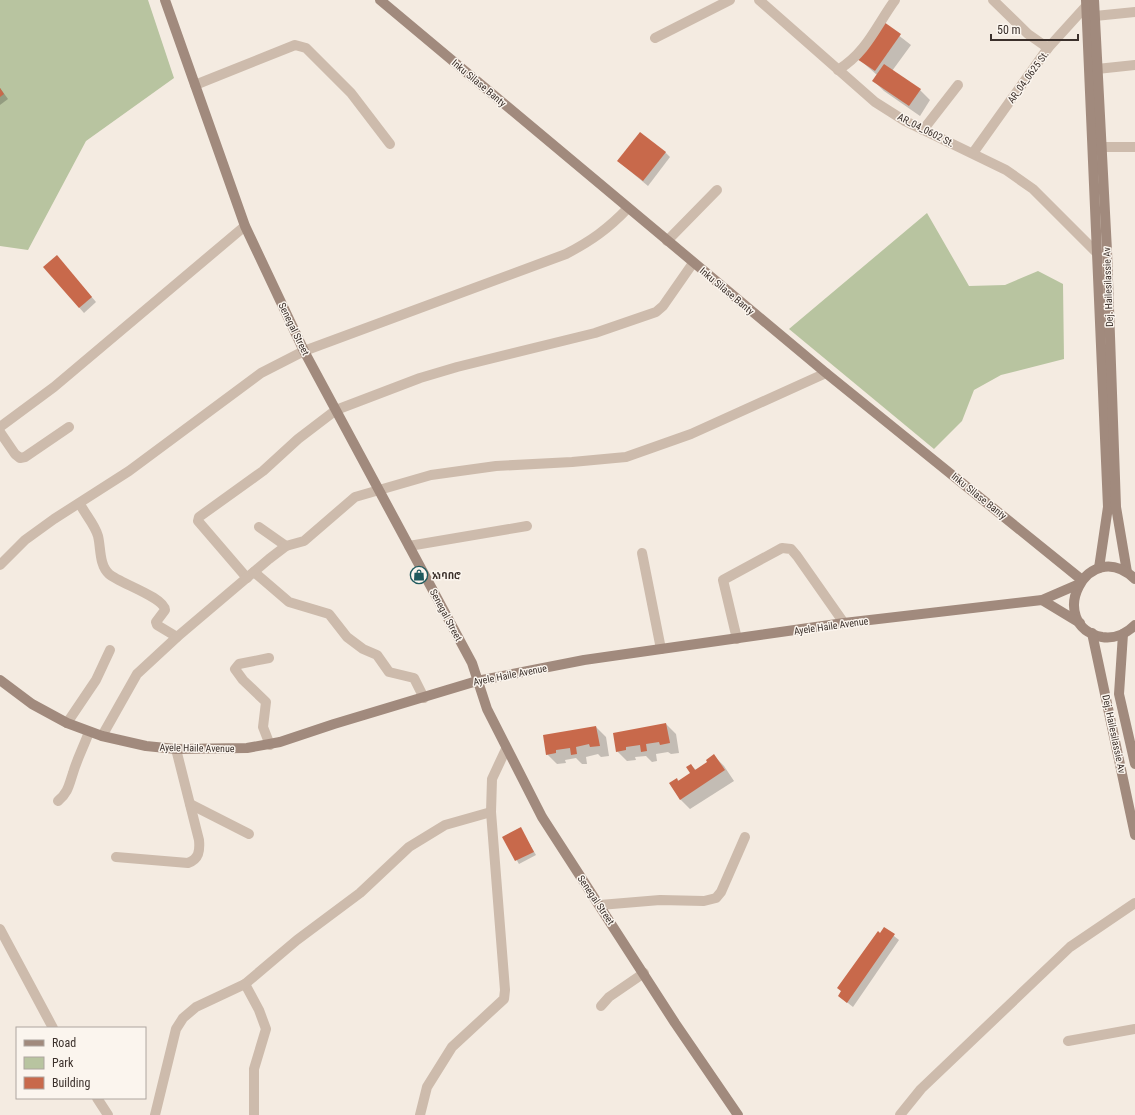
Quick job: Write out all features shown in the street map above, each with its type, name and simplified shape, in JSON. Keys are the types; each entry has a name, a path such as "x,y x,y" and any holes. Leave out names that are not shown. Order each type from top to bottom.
{"main road":[{"name":"Senegal Street","path":"165,0 245,226 304,351 472,663 487,709 506,749 542,817 738,1115"},
{"name":"Inku Silase Banty","path":"380,0 693,263 1080,580"},
{"name":"Dej. Hailesilassie Av","path":"1089,2 1095,16 1116,507 1131,576"},
{"name":"Dej. Hailesilassie Av","path":"1089,2 1097,253 1108,507 1099,568 1113,567 1131,576"},
{"path":"1080,624 1073,604 1075,593 1080,580 1099,568"},
{"name":"Ayele Haile Avenue","path":"0,680 32,704 67,723 102,736 146,746 176,749 248,748 270,745 477,681 584,660 844,623 1042,600 1080,580"},
{"path":"1042,600 1092,633 1109,638 1123,634 1135,625"},
{"name":"Dej. Hailesilassie Av","path":"1092,633 1135,835"},
{"name":"Dej. Hailesilassie Av","path":"1123,634 1119,694 1135,764"}],"street":[{"path":"655,38 730,0"},
{"name":"AR_04_0602 St.","path":"759,0 875,102 923,130 973,152 1006,170 1042,196 1097,253"},
{"path":"838,70 852,61 862,50 895,0"},
{"path":"993,0 1028,34 1048,48"},
{"name":"AR_04_0625 St.","path":"973,152 1048,48 1089,2"},
{"path":"1095,16 1135,12"},
{"path":"195,85 295,45 306,48 351,92 390,144"},
{"path":"1097,69 1135,65"},
{"path":"923,130 958,85"},
{"path":"1101,147 1135,147"},
{"path":"667,241 717,190"},
{"path":"0,565 25,540 54,519 80,504 129,471 261,373 304,351 566,254 593,240 628,208"},
{"path":"0,427 54,387 245,226"},
{"path":"424,698 414,678 387,670 376,655 363,649 347,637 329,614 289,602 251,575 216,543 198,521 199,517 263,471 298,439 336,410 420,378 457,367 595,333 656,312 663,306 693,263"},
{"path":"102,736 134,678 177,637 286,546 304,541 355,496 431,475 489,467 626,457 691,434 826,373"},
{"path":"0,432 15,454 20,458 25,457 69,427"},
{"path":"80,504 98,535 104,569 113,578 148,594 163,605 165,610 156,622 157,625 177,637"},
{"path":"409,546 527,526"},
{"path":"259,527 286,546"},
{"path":"737,639 723,580 782,548 791,549 797,556 844,623"},
{"path":"642,553 661,649"},
{"path":"67,723 96,680 110,650"},
{"path":"269,658 239,664 235,669 243,680 266,702 263,727 270,745"},
{"path":"58,801 64,797 69,788 72,774 89,732"},
{"path":"116,857 188,863 193,861 198,856 200,848 176,749"},
{"path":"420,1115 427,1088 452,1047 504,998 506,990 491,812 492,779 506,749"},
{"path":"190,804 249,834"},
{"path":"155,1115 176,1029 183,1018 196,1007 245,984 297,940 360,892 409,846 445,825 491,812"},
{"path":"600,905 660,900 704,901 716,898 721,892 745,837"},
{"path":"900,1115 926,1084 1070,947 1135,903"},
{"path":"0,929 52,1027"},
{"path":"601,1006 608,998 644,973"},
{"path":"245,984 259,1010 266,1029 254,1068 254,1115"},
{"path":"1068,1041 1135,1029"},
{"path":"98,1099 108,1115"}],"green space":[{"path":"0,0 148,0 174,78 86,141 28,250 0,246"},
{"path":"927,213 969,286 1005,285 1038,271 1063,284 1064,359 1001,375 974,390 962,421 934,449 789,329"}],"building":[{"path":"884,22 901,34 875,71 857,59"},
{"path":"884,64 921,89 909,106 872,81"},
{"path":"0,88 4,94 0,97"},
{"path":"640,132 666,152 643,181 617,161"},
{"path":"57,255 92,297 79,308 43,267"},
{"path":"666,723 670,743 660,745 659,742 646,744 647,751 641,752 640,745 626,747 626,750 616,752 613,733"},
{"path":"596,726 600,746 590,747 589,744 576,747 577,754 571,755 570,748 556,750 556,753 546,755 543,735"},
{"path":"714,754 725,770 680,800 669,783 677,778 678,781 690,773 686,767 691,764 695,770 707,762 706,760"},
{"path":"521,827 534,852 515,861 502,837"},
{"path":"884,927 895,934 847,1003 838,996 841,991 837,988 878,931 880,933"}],"place":[{"name":"አነባበሮ","path":"419,575"}]}
